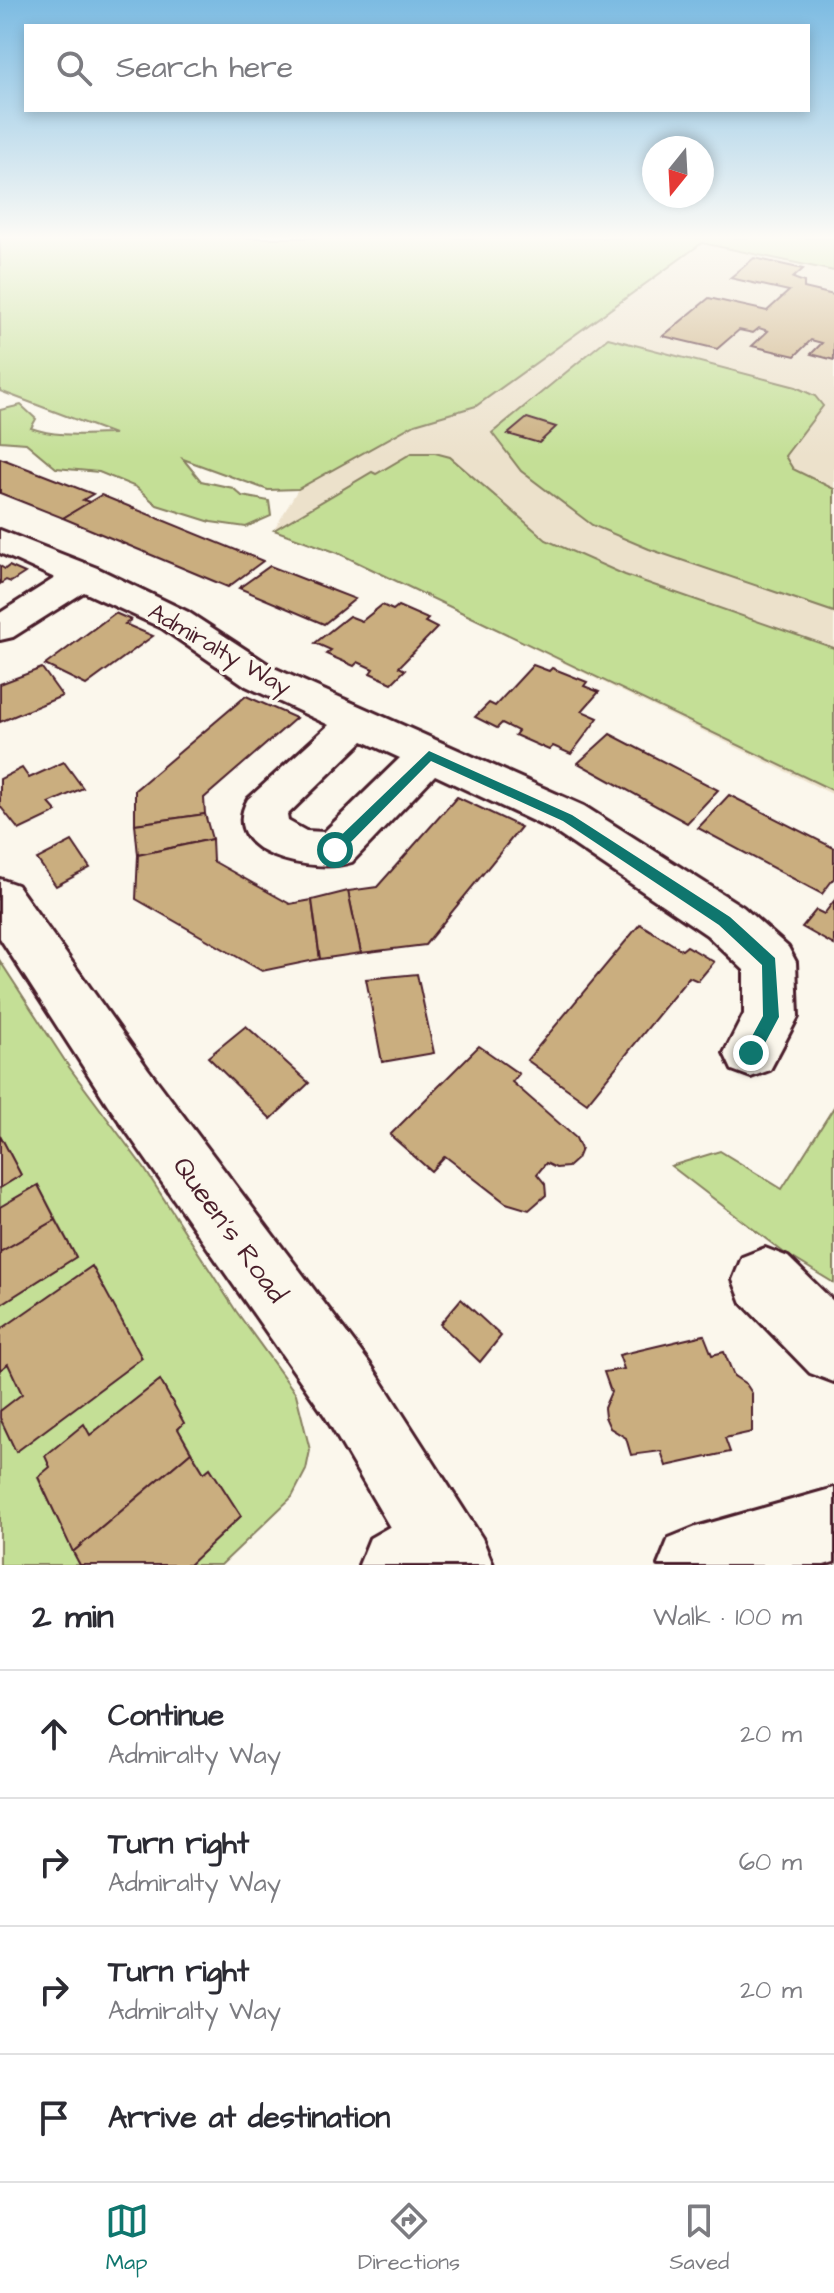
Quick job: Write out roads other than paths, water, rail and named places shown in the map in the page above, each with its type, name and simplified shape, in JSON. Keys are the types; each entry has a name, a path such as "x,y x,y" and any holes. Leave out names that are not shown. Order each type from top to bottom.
{"street":[{"name":"Admiralty Way","path":"0,540 175,620 260,677 568,818 725,921 770,962 771,1017 751,1053"},
{"path":"0,629 84,576"},
{"path":"357,722 264,811 267,830 298,848 335,850 429,755"},
{"name":"Queen's Road","path":"0,898 128,1087 349,1392 430,1557"},
{"path":"765,1280 834,1349"},
{"path":"696,1565 834,1525"}]}
